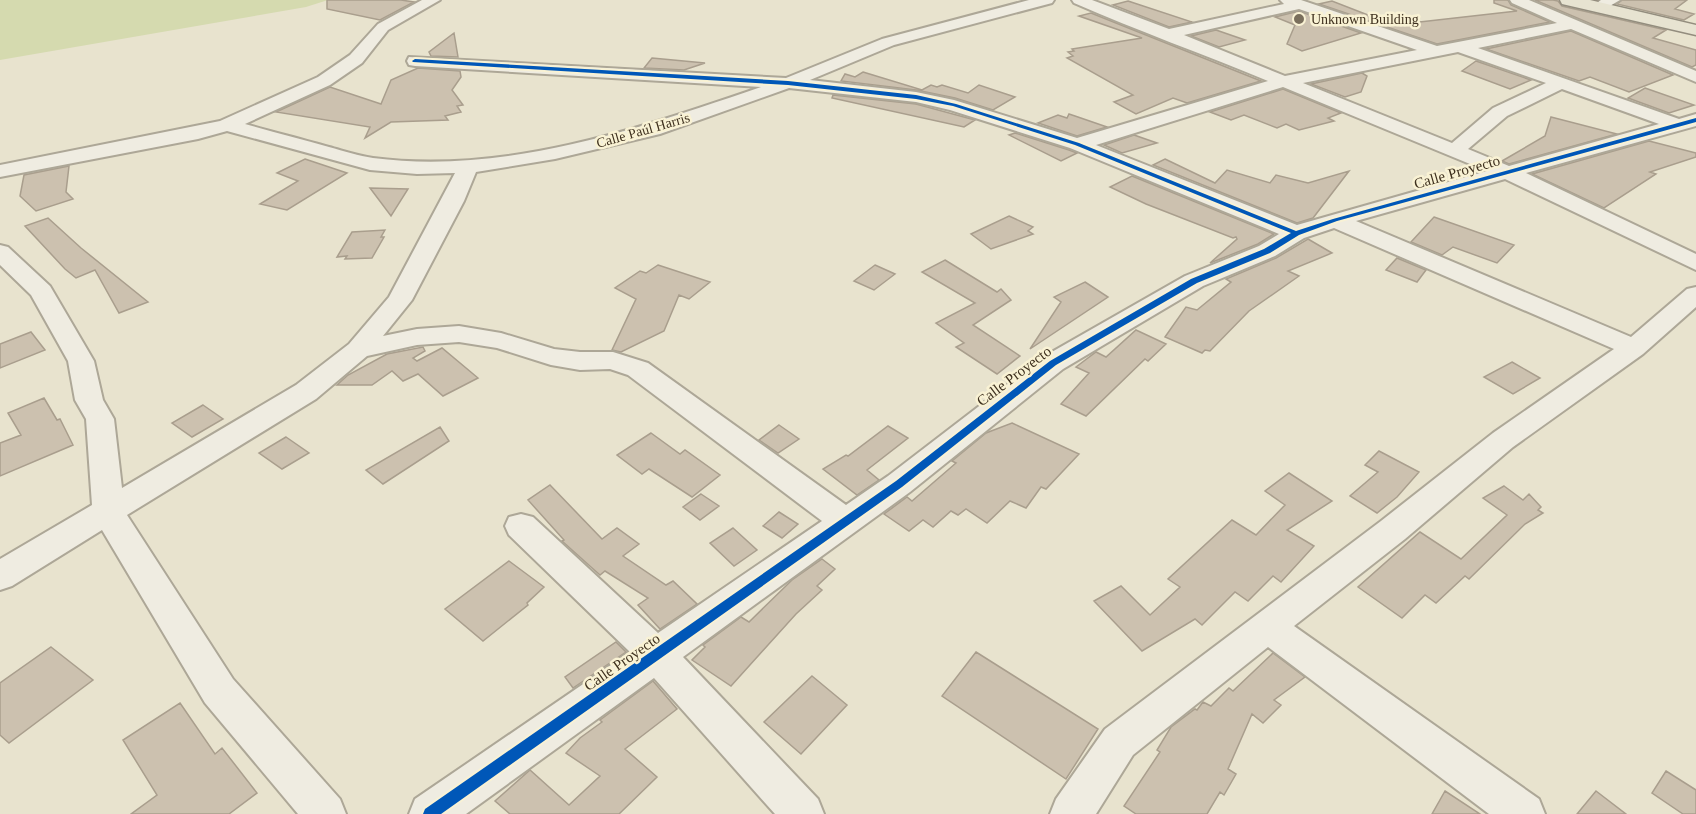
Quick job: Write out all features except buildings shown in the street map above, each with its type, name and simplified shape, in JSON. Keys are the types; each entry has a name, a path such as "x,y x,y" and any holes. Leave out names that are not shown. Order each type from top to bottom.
{"main road":[{"path":"1568,0 1606,4 1696,30"}],"street":[{"path":"0,171 198,133 227,125 324,81 356,58 383,27 433,0"},
{"name":"Calle Paúl Harris","path":"227,125 370,164 417,168 468,167 555,153 653,130 788,83 888,42 1047,0"},
{"path":"1079,0 1454,150 1696,263"},
{"path":"1517,0 1696,78"},
{"path":"1168,34 1292,2 1436,51"},
{"path":"1077,144 1285,81 1573,24"},
{"path":"1460,46 1561,83 1688,122"},
{"path":"415,61 837,86 925,99 972,110 1077,144 1296,233"},
{"path":"1454,150 1500,112 1561,83"},
{"name":"Calle Proyecto","path":"430,814 658,656 899,484 1053,363 1194,281 1267,251 1296,233 1335,220 1509,174 1688,122"},
{"path":"0,576 306,392 358,350 400,300 453,201 468,167"},
{"path":"1335,220 1634,348"},
{"path":"0,252 41,291 81,361 89,400 100,419 108,512 219,691 325,814"},
{"path":"1071,814 1119,742 1393,530 1503,440 1634,348 1696,294"},
{"path":"358,350 417,337 459,334 501,341 551,357 613,360 638,369 846,522"},
{"path":"521,526 658,656 803,814"},
{"path":"1267,626 1524,814"}],"green space":[{"path":"0,0 328,0 306,7 0,60"}],"cycle path":[{"path":"415,61 788,83 916,97 954,105 1077,144 1296,233"},
{"path":"430,814 899,484 1053,363 1194,281 1267,251 1296,233 1335,220 1696,120"}],"place":[{"name":"Unknown Building","path":"1299,19"}]}
